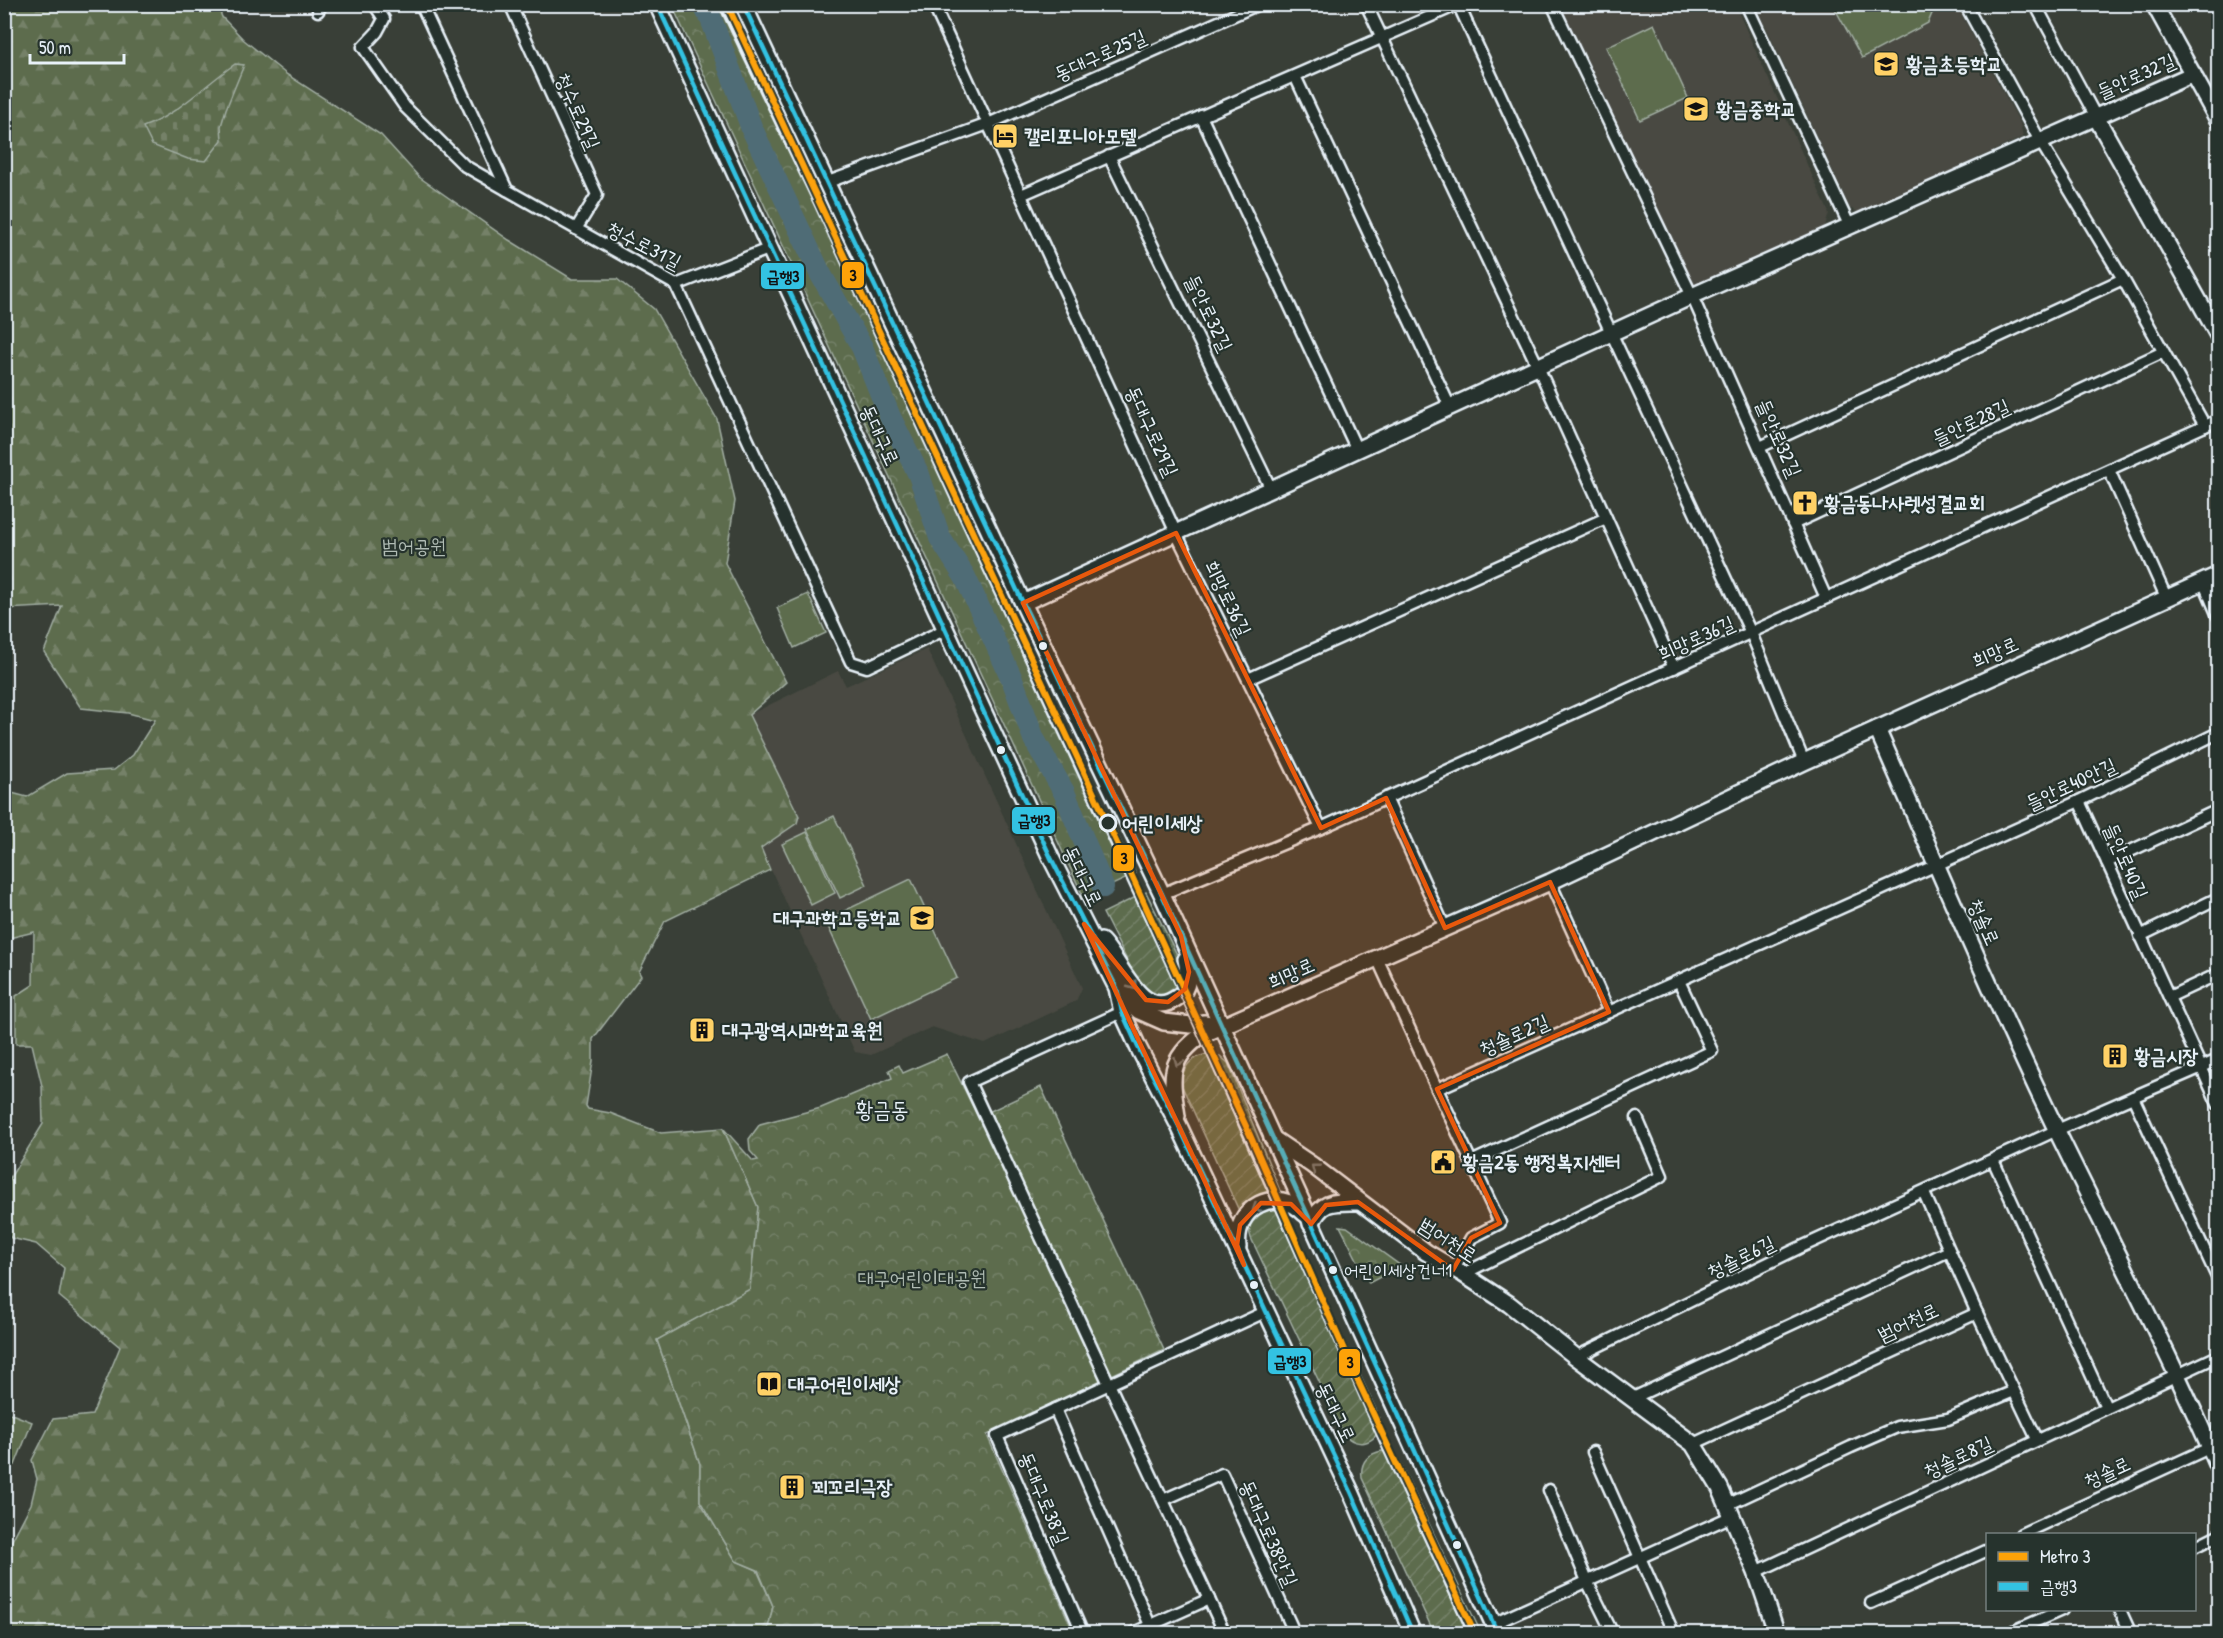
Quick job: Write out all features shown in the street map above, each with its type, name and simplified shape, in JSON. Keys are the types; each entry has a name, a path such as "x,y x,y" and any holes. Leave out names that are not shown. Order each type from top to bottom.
{"main road":[{"name":"동대구로","path":"657,4 1046,848 1117,989 1122,1012 1179,1126 1352,1494 1413,1634"},
{"path":"743,4 1023,603 1162,894 1496,1629"},
{"path":"2154,4 2218,120"},
{"name":"들안로32길","path":"1176,533 1610,333 2193,74"},
{"name":"들안로32길","path":"2096,117 2218,335"},
{"path":"1023,603 1176,533"},
{"name":"희망로","path":"1179,1126 1173,1078 1176,1065 1185,1047 1202,1035 1550,882 1804,762 2218,574"},
{"name":"청솔로","path":"1877,729 1965,932 2057,1130 2215,1446 2218,1466"},
{"path":"1084,924 1106,945 1137,993 1146,1000 1156,1003 1168,1002 1178,997 1188,981 1189,972 1181,936"},
{"path":"1117,989 1128,1003 1157,1020 1177,1025 1204,1023 1222,1026"},
{"name":"범어천로","path":"1271,1137 1312,1165 1426,1252 1509,1304 1576,1357 1694,1444 1720,1488 1756,1572 1777,1634"},
{"path":"1244,1265 1237,1235 1240,1225 1252,1209 1261,1203 1281,1201 1291,1204 1309,1220"},
{"path":"1309,1220 1326,1205 1358,1202"}],"street":[{"path":"421,4 507,190"},
{"name":"청수로29길","path":"510,4 597,195 576,229"},
{"path":"933,4 988,124"},
{"name":"동대구로25길","path":"828,182 988,124 1259,4"},
{"path":"1366,4 1538,367 1674,668"},
{"name":"들안로32길","path":"1552,4 1692,296 1826,598"},
{"path":"1746,4 1850,227"},
{"path":"1965,4 2040,141 2123,279 2205,426"},
{"path":"2035,4 2096,117"},
{"path":"1021,195 1458,5 1751,633 1804,762"},
{"name":"청수로31길","path":"379,6 384,19 363,47 405,108 465,166 676,285 771,248"},
{"path":"1295,76 1450,407"},
{"path":"1201,116 1357,450"},
{"name":"동대구로29길","path":"988,124 1176,533"},
{"name":"들안로32길","path":"1109,156 1271,489"},
{"path":"1760,447 2123,279"},
{"path":"676,285 850,662 867,667 946,629"},
{"name":"들안로28길","path":"1793,524 2163,352"},
{"path":"2166,597 2109,470 2218,420"},
{"name":"희망로36길","path":"1176,533 1321,828 2109,470"},
{"path":"1248,679 1606,518"},
{"path":"2203,581 2218,616"},
{"name":"들안로40안길","path":"1937,865 2079,801 2218,733"},
{"path":"1386,798 1445,928"},
{"name":"들안로40길","path":"2079,801 2218,1104"},
{"path":"2107,862 2218,810"},
{"path":"1162,894 1321,828"},
{"name":"청솔로2길","path":"1437,1089 1937,865"},
{"path":"1550,882 1609,1012"},
{"path":"2140,936 2218,898"},
{"path":"1377,958 1500,1223 1471,1238 1458,1272"},
{"path":"2169,997 2218,974"},
{"path":"1471,1162 1712,1051 1679,981"},
{"path":"1122,1012 969,1082 1225,1634"},
{"path":"2057,1130 2218,1060"},
{"path":"2133,1097 2218,1279"},
{"path":"1458,1272 1662,1176 1637,1118"},
{"name":"청솔로6길","path":"1576,1357 1799,1248 1924,1193 2057,1130"},
{"path":"1993,1160 2106,1407"},
{"path":"1924,1193 1977,1313 2037,1439"},
{"path":"1633,1398 1949,1251"},
{"name":"동대구로38길","path":"1083,1634 997,1436 1265,1312"},
{"name":"범어천로","path":"1694,1444 1977,1313"},
{"name":"청솔로8길","path":"1756,1572 2218,1356"},
{"path":"1496,1629 1851,1447 1897,1427 1948,1419 2014,1391"},
{"path":"1055,1409 1147,1629"},
{"name":"청솔로","path":"2023,1533 2215,1446"},
{"path":"1593,1452 1674,1634"},
{"name":"동대구로38안길","path":"1163,1500 1222,1474 1295,1634"},
{"path":"1549,1490 1587,1581 1613,1634"},
{"path":"2196,1546 2218,1535"},
{"path":"1871,1603 1986,1551"},
{"path":"1131,1634 1147,1629 1209,1599"},
{"path":"2007,1634 2060,1611"},
{"path":"2120,1611 2131,1634"}],"highlighted area":[{"path":"1176,533 1321,828 1386,798 1445,928 1550,882 1609,1012 1437,1089 1500,1223 1471,1238 1453,1270 1358,1202 1326,1205 1311,1224 1291,1204 1261,1203 1240,1225 1237,1245 1244,1265 1084,924 1146,1000 1168,1002 1185,989 1189,972 1181,936 1023,603"}],"shaded area":[{"name":"황금중학교","path":"1561,5 1735,5 1829,213 1825,226 1697,286 1689,282"},
{"name":"황금초등학교","path":"1756,5 1956,5 2020,123 2023,137 1859,213 1850,208"},
{"name":"대구과학고등학교","path":"927,649 1082,988 1076,1001 985,1044 932,1027 871,1055 855,1052 761,848 797,823 749,715 838,671 846,686"}],"green space":[{"name":"범어공원","path":"12,4 217,5 222,17 244,40 286,74 381,135 419,177 509,240 572,279 617,279 654,309 717,419 735,501 725,563 786,682 749,715 799,816 797,823 761,848 770,870 665,921 639,972 641,976 593,1039 593,1061 586,1106 588,1109 610,1113 661,1133 723,1128 758,1207 750,1290 657,1340 700,1464 700,1501 736,1561 757,1570 773,1606 767,1633 5,1633 5,1547 9,1546 31,1504 37,1479 32,1460 53,1419 92,1415 120,1347 59,1296 64,1268 36,1244 11,1238 5,1230 5,1186 43,1124 42,1086 32,1044 16,1044 16,996 33,985 34,932 5,939 4,791 27,797 67,773 114,770 133,755 155,720 128,713 81,708 44,652 62,606 5,609 5,7"},
{"path":"672,5 723,5 880,330 1136,874 1084,898"},
{"path":"1833,5 1929,5 1933,11 1928,23 1862,58"},
{"path":"1654,24 1688,98 1640,120 1606,47"},
{"path":"235,64 244,65 221,126 222,140 206,161 188,159 152,145 143,127 180,107"},
{"path":"808,594 826,633 794,648 777,608"},
{"path":"834,816 867,885 840,898 807,829"},
{"path":"807,832 835,893 811,905 782,844"},
{"path":"911,879 957,978 871,1019 825,920"},
{"path":"1146,892 1185,971 1184,984 1166,999 1143,992 1103,913"},
{"name":"대구어린이대공원","path":"947,1054 978,1117 1041,1087 1164,1350 987,1435 1074,1633 767,1633 773,1606 758,1570 736,1561 700,1501 700,1464 657,1340 750,1289 758,1207 723,1128 753,1161 758,1160 750,1151 749,1139 760,1124 821,1108 892,1078 889,1070 899,1065 903,1073"},
{"path":"1211,1054 1220,1056 1228,1063 1283,1198 1269,1194 1258,1195 1248,1202 1241,1215 1181,1084 1186,1067 1194,1059"},
{"path":"1268,1208 1278,1210 1288,1219 1380,1418 1377,1433 1368,1442 1355,1442 1343,1432 1251,1238 1252,1219"},
{"path":"1340,1226 1347,1227 1401,1266 1369,1283"},
{"path":"4,1411 32,1422 15,1465 5,1460"},
{"path":"1382,1451 1392,1453 1399,1460 1481,1633 1434,1633 1362,1478 1363,1464 1372,1454"}],"waterway":[{"path":"703,4 711,19 752,129 820,273 862,347 890,417 919,475 940,538 965,577 1012,679 1034,739 1064,792 1103,887"}],"railway":[{"path":"719,4 815,204 1188,1010 1469,1634"}],"metro line":[{"name":"3","path":"727,4 1110,828 1250,1135 1352,1368 1475,1634"}],"transit line":[{"name":"급행3","path":"657,4 1051,858 1117,988 1122,1012 1138,1047 1179,1126 1352,1494 1413,1634"},
{"name":"급행3","path":"743,4 1023,603 1162,894 1498,1634"}],"place":[{"name":"황금초등학교","path":"1886,64"},
{"name":"황금중학교","path":"1696,109"},
{"name":"캘리포니아모텔","path":"1005,136"},
{"name":"황금동나사렛성결교회","path":"1805,503"},
{"name":"어린이세상","path":"1108,823"},
{"name":"대구과학고등학교","path":"922,918"},
{"name":"대구광역시과학교육원","path":"702,1030"},
{"name":"황금시장","path":"2115,1056"},
{"name":"황금2동 행정복지센터","path":"1443,1162"},
{"name":"어린이세상건너1","path":"1333,1270"},
{"name":"대구어린이세상","path":"769,1384"},
{"name":"꾀꼬리극장","path":"792,1487"}],"district":[{"name":"황금동","path":"882,1109"}]}
